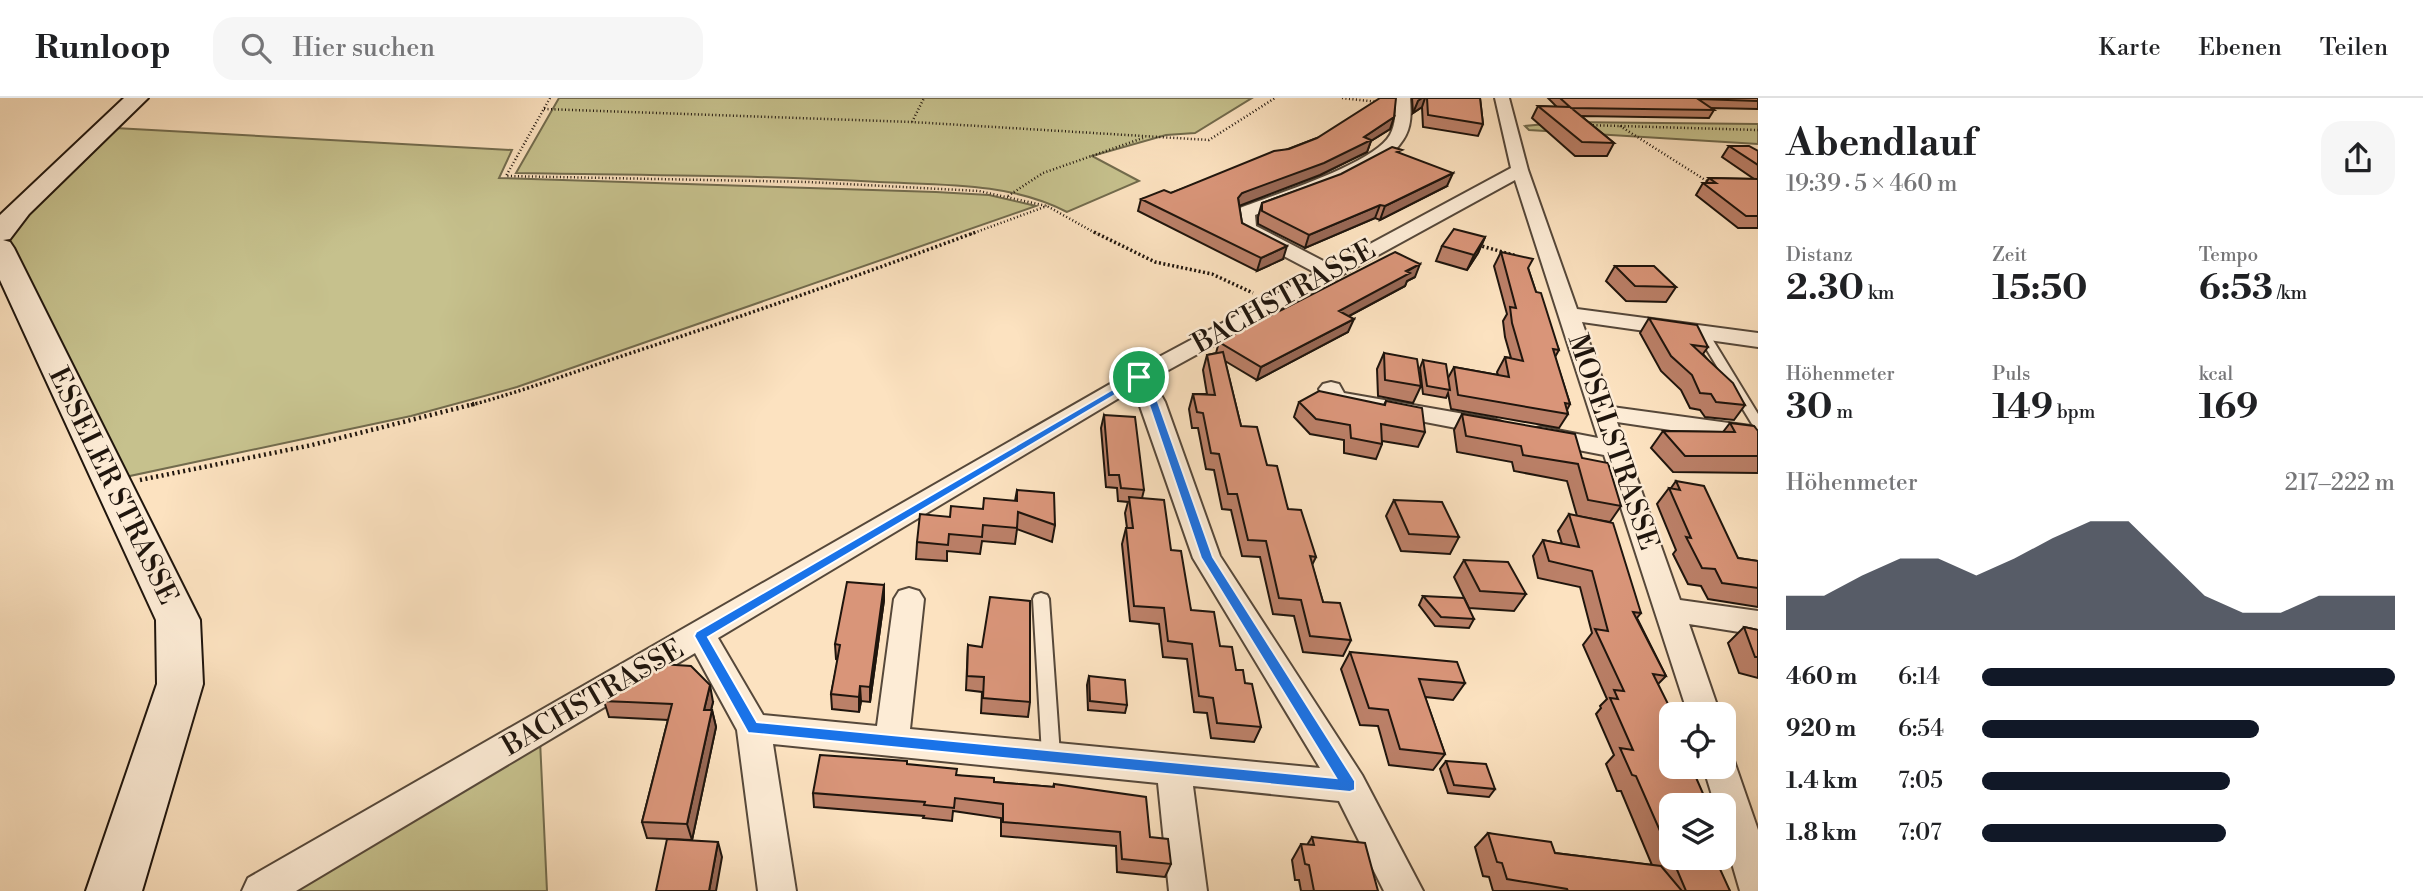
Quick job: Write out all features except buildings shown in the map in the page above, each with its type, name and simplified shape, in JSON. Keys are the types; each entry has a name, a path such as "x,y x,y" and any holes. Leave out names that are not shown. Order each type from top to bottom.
{"main road":[{"path":"0,231 20,208 137,98"},
{"name":"ESSELER STRASSE","path":"0,248 178,620 180,684 114,891"}],"street":[{"path":"1502,98 1520,170"},
{"path":"1329,272 1247,229 1246,212 1364,162 1394,142 1403,121 1403,101"},
{"name":"MOSELSTRASSE","path":"1520,170 1700,702"},
{"name":"BACHSTRASSE","path":"261,891 701,636 1139,377 1520,170"},
{"path":"1570,314 1758,340"},
{"path":"1139,377 1153,402 1207,558 1350,786 1404,891"},
{"path":"1331,389 1334,398 1615,449"},
{"path":"1604,414 1758,435"},
{"path":"892,740 909,599"},
{"path":"1669,610 1758,623"},
{"path":"701,636 753,728 767,807 776,891"},
{"path":"753,728 1174,766 1350,786"},
{"path":"1174,766 1188,891"},
{"path":"1724,779 1758,888"}],"lane":[{"path":"1702,332 1758,424"},
{"path":"1041,599 1051,755"}],"path":[{"path":"550,98 506,176 808,182 1008,196 1047,206 1125,250 1156,262 1212,274 1273,303"},
{"path":"912,122 924,98"},
{"path":"544,109 912,122 1209,140 1275,98"},
{"path":"1342,98 1403,101"},
{"path":"1578,125 1758,130"},
{"path":"1619,126 1696,177 1713,184"},
{"path":"1008,196 1042,173 1147,136"},
{"path":"112,486 312,446 525,391 823,289 1047,206"},
{"path":"1467,242 1551,266"}],"shaded area":[{"path":"559,98 1252,98 1195,133 1166,135 1092,156 1139,181 1067,212 1022,195 950,185 743,177 516,173"},
{"path":"1566,122 1758,124 1758,144 1529,130 1525,126"},
{"path":"115,128 512,150 499,178 936,192 989,195 1036,206 517,387 411,416 125,477 9,240 14,228"},
{"path":"540,740 547,891 285,891"}],"route":[{"path":"1139,377 1153,402 1207,558 1350,786 1174,766 753,728 701,636 1139,377"}]}
